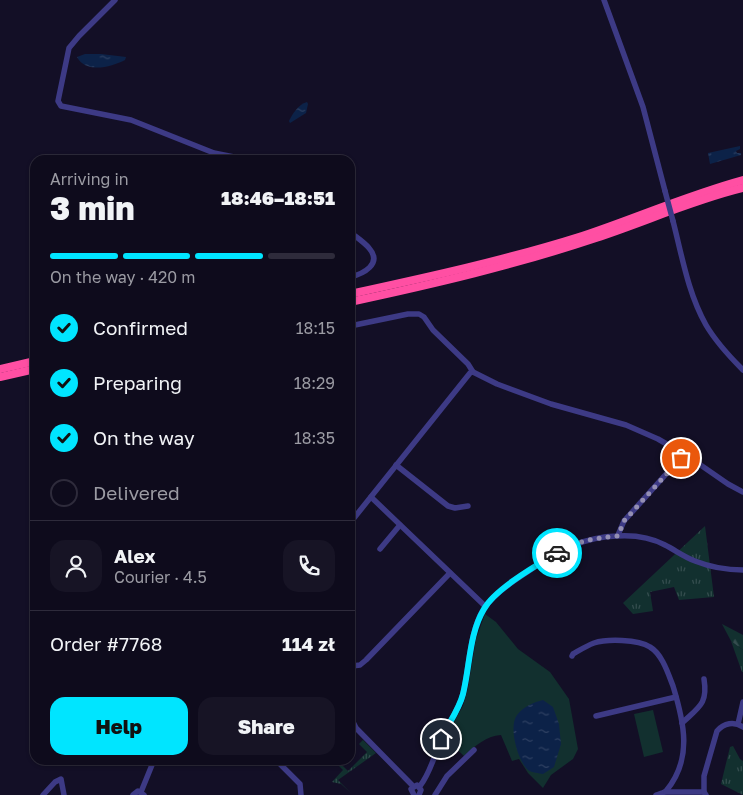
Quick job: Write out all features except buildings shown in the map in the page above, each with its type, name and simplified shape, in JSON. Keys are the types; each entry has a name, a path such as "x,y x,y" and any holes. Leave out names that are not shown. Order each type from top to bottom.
{"highway":[{"path":"355,293 531,251 600,230 694,194 743,180"},
{"path":"355,301 456,279 523,261 603,236 708,198 743,188"},
{"path":"0,369 30,362"},
{"path":"0,377 30,370"}],"street":[{"path":"115,0 79,36 70,48 58,101 60,106 131,120 214,153 224,155"},
{"path":"604,0 639,93 690,288 702,316 718,342 743,370"},
{"path":"355,236 368,246 373,258 366,272 355,276"},
{"path":"355,325 408,314 419,314 428,321 434,330 468,364 473,372 497,384 551,404 626,425 658,439 743,492"},
{"path":"355,516 470,373 473,372"},
{"path":"618,536 624,521 684,454"},
{"path":"396,465 448,506 455,508 468,506"},
{"path":"371,497 485,606"},
{"path":"380,549 400,525"},
{"path":"355,726 416,792 430,771 442,737 463,697 471,648 477,625 485,606 503,589 567,547 595,538 618,536 648,538 707,566 727,570 743,570"},
{"path":"355,665 366,660 450,573"},
{"path":"572,656 589,645 598,642 627,641 652,648 660,658 676,697 682,723 684,744 682,763 666,792"},
{"path":"682,723 705,698 704,679"},
{"path":"596,716 676,697"},
{"path":"656,795 666,792 705,794 704,776 717,731 728,724 740,726 743,702"},
{"path":"435,795 447,776 474,750"},
{"path":"133,795 136,792 142,793 152,765"},
{"path":"281,765 300,784 301,795"},
{"path":"43,795 55,782 61,779 64,795"}],"green space":[{"path":"705,526 714,597 679,600 674,587 650,592 653,611 633,614 623,603"},
{"path":"485,614 496,622 518,649 550,672 569,699 578,749 573,759 551,775 543,788 528,773 519,759 512,761 501,735 486,739 464,756 445,738 463,706 476,639"},
{"path":"722,624 743,635 743,650 731,641"},
{"path":"731,641 743,650 743,672 742,672"},
{"path":"653,710 663,752 644,757 634,714"},
{"path":"363,740 376,753 338,780 351,793 341,784 332,782 343,770 338,765 342,765 348,771 367,752 359,744"},
{"path":"733,746 743,761 743,795 721,784 730,747"}],"water":[{"path":"85,54 126,57 125,60 113,65 99,68 86,66 77,57"},
{"path":"307,102 306,113 290,123 289,121 296,110"},
{"path":"740,146 740,149 736,151 741,153 741,155 710,164 708,153"},
{"path":"543,700 553,707 559,724 561,744 554,767 543,774 530,771 524,766 515,744 514,720 519,712 529,705"}],"way so far":[{"path":"557,553 580,541 618,536 624,521 681,458"}],"route":[{"path":"441,739 463,697 471,648 477,625 485,606 503,589 557,553"}]}
